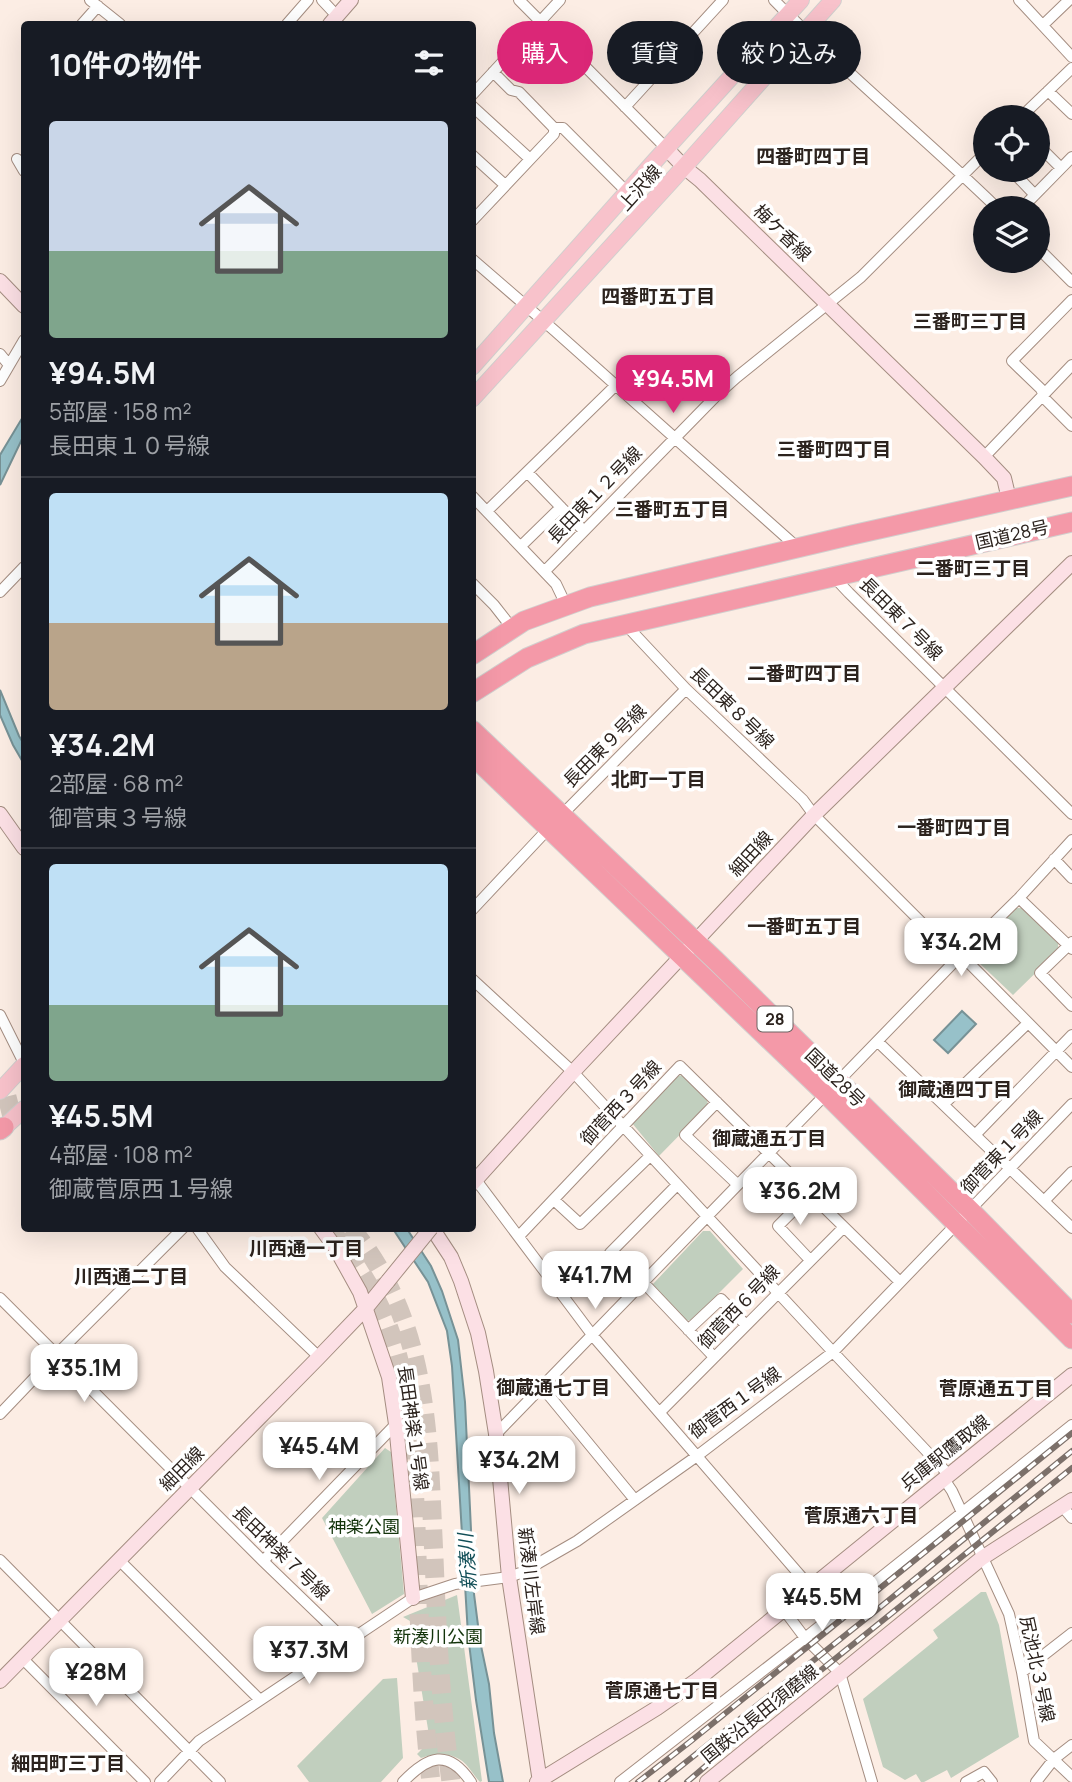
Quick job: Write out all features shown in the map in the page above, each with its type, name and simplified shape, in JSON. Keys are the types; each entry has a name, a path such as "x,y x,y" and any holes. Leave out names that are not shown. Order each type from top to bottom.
{"highway":[{"name":"国道28号","path":"476,652 524,621 590,597 1072,486"},
{"name":"国道28号","path":"476,690 527,658 583,634 1072,522"},
{"name":"国道28号","path":"476,734 682,957 832,1088"},
{"name":"国道28号","path":"476,758 556,821 695,941 832,1088 964,1218 1072,1314"},
{"name":"国道28号","path":"964,1218 1072,1339"}],"main road":[{"name":"上沢線","path":"476,363 666,148 780,6 801,0"},
{"name":"上沢線","path":"815,21 833,0"},
{"name":"上沢線","path":"476,395 758,84"},
{"path":"0,1091 21,1067"},
{"path":"1,1130 21,1112"}],"street":[{"path":"290,21 308,0"},
{"path":"322,0 333,20 351,0"},
{"name":"梅ケ香線","path":"519,0 539,21"},
{"path":"541,21 560,0"},
{"path":"625,107 723,0"},
{"path":"1019,0 1072,57"},
{"path":"1044,25 1069,0"},
{"path":"84,21 94,3 116,21"},
{"path":"780,6 794,21"},
{"path":"476,91 497,68"},
{"path":"1033,105 1072,68"},
{"path":"476,213 554,134 554,128 519,92 511,90 493,72"},
{"name":"梅ケ香線","path":"593,75 684,167 984,457 1003,478 1009,499"},
{"path":"861,83 985,196"},
{"path":"1048,91 1072,114"},
{"path":"476,110 530,159"},
{"path":"554,128 563,128 627,192"},
{"path":"1023,182 1035,195 1072,156"},
{"path":"1050,157 1061,168"},
{"path":"17,159 21,166"},
{"path":"476,159 505,185"},
{"name":"長田東１２号線","path":"545,571 737,377 861,277 973,165"},
{"path":"1050,260 1072,282"},
{"path":"476,262 798,548"},
{"path":"0,281 21,303"},
{"path":"1072,300 1012,360 1072,426"},
{"path":"0,381 21,345"},
{"path":"0,354 9,365"},
{"path":"984,457 1072,365"},
{"path":"487,511 616,385"},
{"path":"527,472 584,531"},
{"path":"476,500 545,571 556,584 566,605"},
{"path":"521,546 561,507"},
{"name":"細田線","path":"476,1180 573,1072 814,815 1072,563"},
{"path":"0,592 21,570"},
{"name":"長田東７号線","path":"833,576 1072,814"},
{"path":"476,587 512,628"},
{"name":"長田東８号線","path":"626,625 686,689 803,800 814,815 949,950 968,962 1072,1067"},
{"name":"長田東９号線","path":"476,905 686,689"},
{"path":"2,822 21,844"},
{"path":"496,1434 737,1184 1019,898 1072,840"},
{"path":"1054,859 1072,877"},
{"path":"1019,898 1071,945 1040,973 1072,1006"},
{"name":"尻池北３号線","path":"476,983 573,1072 947,1477 1009,1614 1034,1741 1072,1777"},
{"path":"0,1015 21,1058"},
{"path":"944,1104 1028,1023"},
{"path":"976,1134 1072,1035"},
{"path":"878,1041 1072,1228"},
{"name":"御菅西３号線","path":"519,1236 680,1066 900,1282"},
{"path":"717,1102 685,1135 737,1184"},
{"name":"御菅東１号線","path":"964,1218 1072,1104"},
{"path":"554,1200 580,1224 650,1156"},
{"path":"1044,1201 1072,1172"},
{"name":"御菅西１号線","path":"476,1184 519,1236 593,1336 697,1456 832,1352 964,1218"},
{"path":"677,1185 610,1253 643,1282 714,1357"},
{"path":"810,1194 778,1226 810,1260"},
{"name":"御菅西６号線","path":"660,1412 844,1227"},
{"path":"0,1414 179,1232"},
{"path":"200,1232 225,1266 319,1357"},
{"name":"長田神楽１号線","path":"324,1232 360,1292 389,1377 413,1598"},
{"name":"細田線","path":"0,1681 366,1308 429,1232"},
{"name":"新湊川左岸線","path":"435,1232 451,1256 466,1294 486,1371 496,1434 509,1577 539,1781"},
{"name":"長田神楽７号線","path":"0,1298 347,1642"},
{"path":"688,1330 721,1300 746,1325"},
{"name":"兵庫駅鷹取線","path":"539,1781 684,1690 1072,1375"},
{"path":"542,1387 635,1500"},
{"path":"264,1561 396,1424"},
{"path":"620,1782 1072,1425"},
{"path":"160,1782 199,1741 413,1598 455,1584 509,1577 523,1572 577,1541 697,1456 811,1588"},
{"path":"1067,1503 1072,1518"},
{"name":"国鉄沿長田須磨線","path":"707,1782 982,1558 1067,1503"},
{"path":"119,1560 260,1700"},
{"path":"2,1568 59,1621 220,1782"},
{"path":"783,1610 805,1638 840,1673 872,1782"},
{"path":"1022,1672 1072,1633"},
{"path":"22,1658 145,1782"},
{"path":"1036,1782 1054,1759 1072,1745"},
{"path":"402,1782 424,1763 441,1759 456,1765 465,1772 471,1782"},
{"path":"966,1782 984,1772 992,1782"}],"green space":[{"path":"1014,908 1023,908 1058,941 1058,951 1013,995 974,958 972,952"},
{"path":"684,1075 707,1099 708,1106 659,1156 632,1123 676,1076"},
{"path":"703,1231 710,1231 743,1269 692,1320 686,1321 653,1284"},
{"name":"神楽公園","path":"385,1448 391,1452 404,1594 372,1614 322,1518"},
{"path":"981,1592 986,1592 999,1625 1019,1737 951,1778 947,1770 924,1782 921,1782 916,1774 905,1780 883,1767 863,1699 938,1638 933,1630"},
{"name":"新湊川公園","path":"457,1595 482,1781 480,1782 464,1763 453,1756 440,1754 421,1758 417,1754 430,1741 410,1621 403,1617"},
{"path":"397,1678 403,1758 381,1782 309,1782 297,1766 383,1679"}],"water":[{"path":"21,420 21,441 0,485 0,455"},
{"path":"0,690 21,739 21,759 13,745 0,715"},
{"path":"962,1011 976,1024 948,1053 934,1040"},
{"name":"新湊川","path":"395,1232 409,1232 431,1266 458,1340 465,1402 474,1594 503,1782 489,1782 476,1700 468,1635 452,1366 447,1331 428,1282"}],"tunnel":[{"path":"0,1108 21,1103"},
{"path":"332,1232 375,1297 389,1327 405,1388 413,1458 423,1687 431,1782"},
{"path":"354,1232 377,1265 397,1304 411,1344 420,1385 430,1470 440,1670 451,1782"}],"railway":[{"path":"638,1782 1072,1433"},
{"path":"661,1782 1072,1451"},
{"path":"687,1782 764,1716 1072,1468"}],"district":[{"name":"四番町四丁目","path":"813,156"},
{"name":"四番町五丁目","path":"658,296"},
{"name":"三番町三丁目","path":"970,321"},
{"name":"三番町四丁目","path":"834,449"},
{"name":"三番町五丁目","path":"672,509"},
{"name":"二番町三丁目","path":"973,568"},
{"name":"二番町四丁目","path":"804,673"},
{"name":"北町一丁目","path":"658,779"},
{"name":"一番町四丁目","path":"954,827"},
{"name":"一番町五丁目","path":"804,926"},
{"name":"御蔵通四丁目","path":"955,1089"},
{"name":"御蔵通五丁目","path":"769,1138"},
{"name":"川西通一丁目","path":"306,1248"},
{"name":"川西通二丁目","path":"131,1276"},
{"name":"御蔵通七丁目","path":"553,1387"},
{"name":"菅原通五丁目","path":"996,1388"},
{"name":"菅原通六丁目","path":"861,1515"},
{"name":"菅原通七丁目","path":"662,1690"},
{"name":"細田町三丁目","path":"68,1763"}]}
